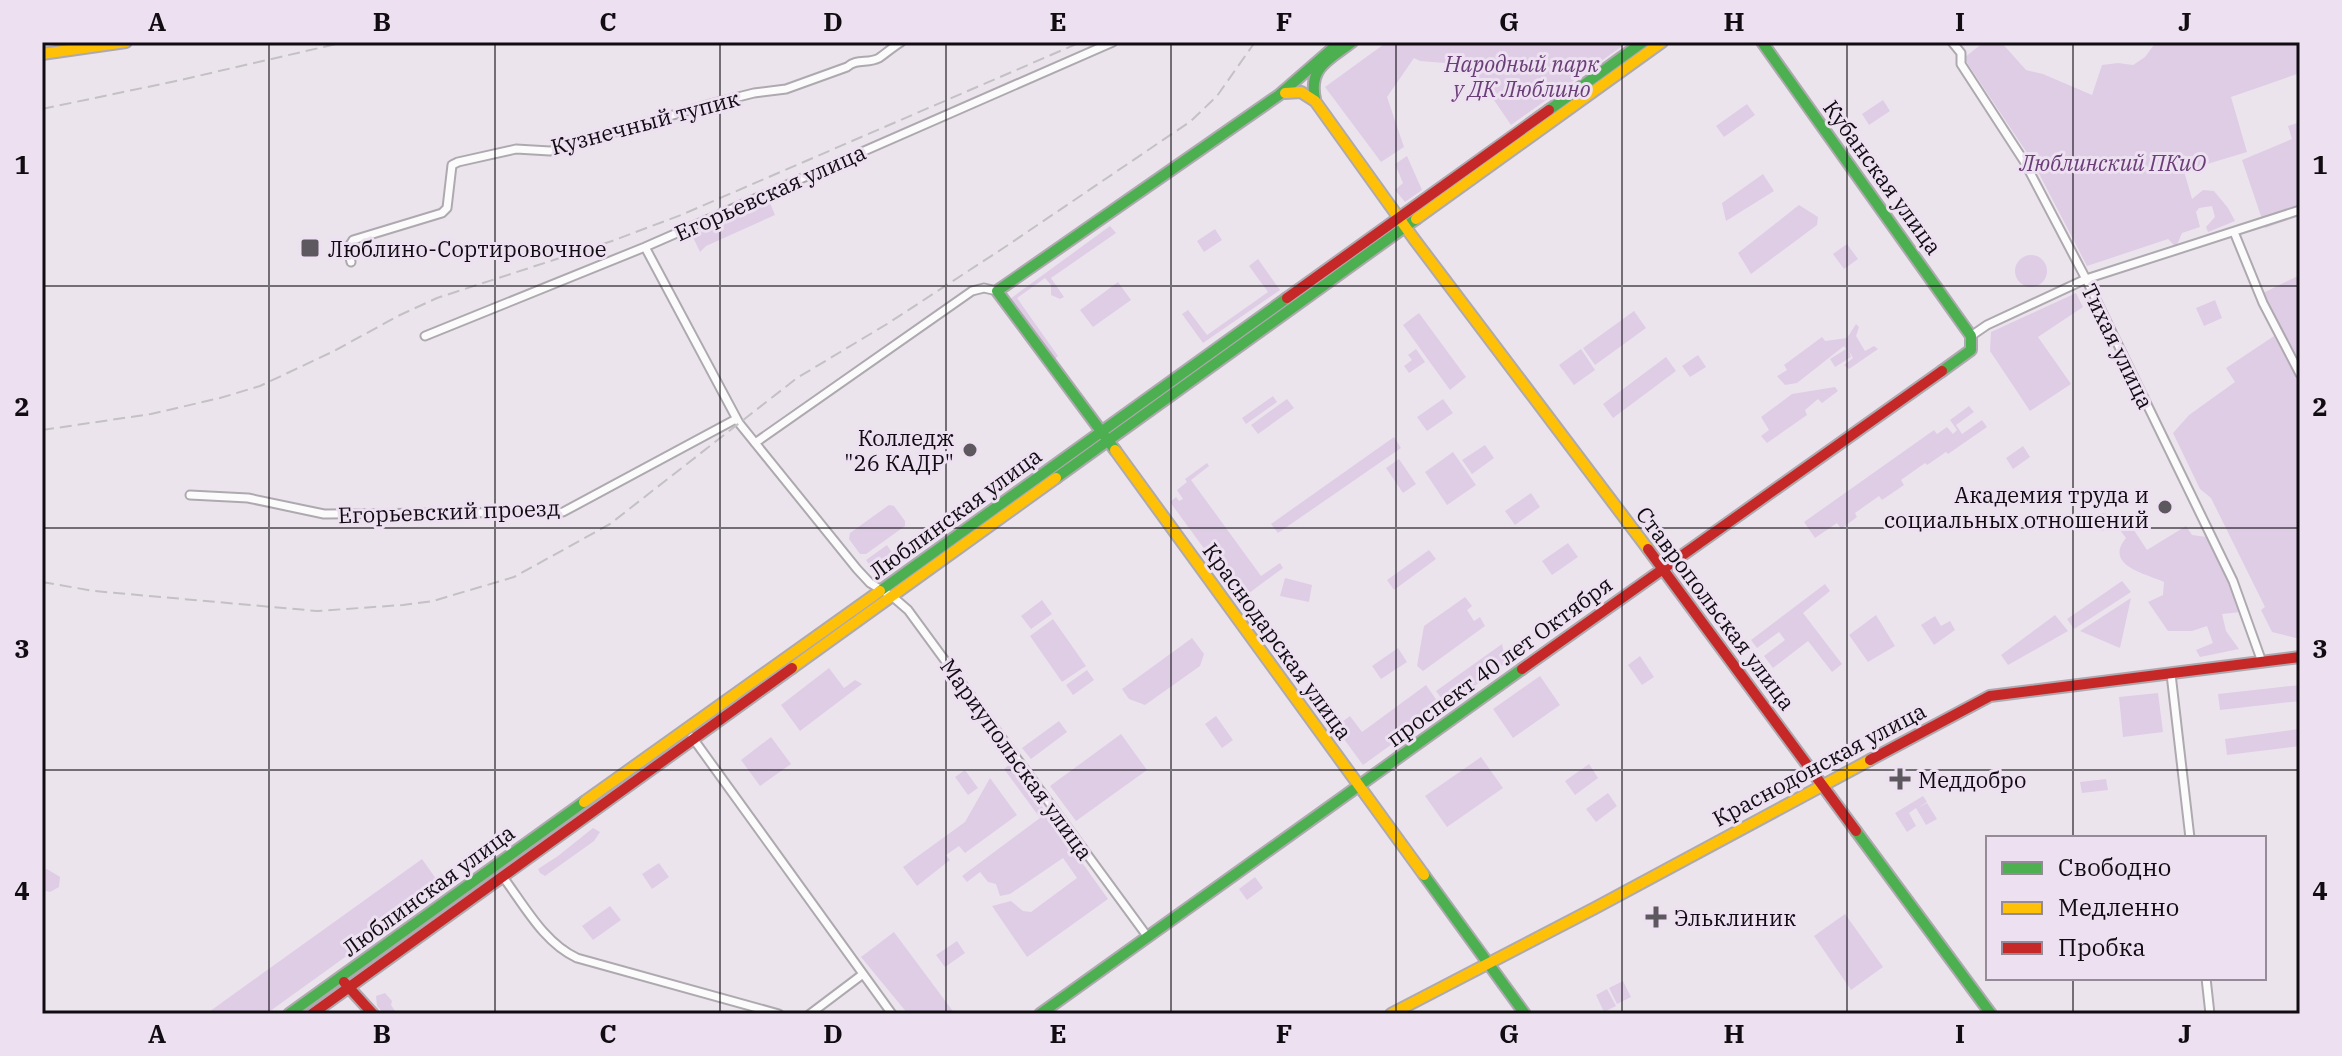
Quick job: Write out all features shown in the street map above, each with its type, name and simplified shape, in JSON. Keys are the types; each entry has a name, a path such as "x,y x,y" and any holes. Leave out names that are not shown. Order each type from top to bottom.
{"main road":[{"path":"42,54 126,42"},
{"path":"997,291 1279,95 1340,42"},
{"path":"1315,101 1311,85 1314,74 1352,42"},
{"name":"Люблинская улица","path":"312,1014 893,597 1399,217 1643,42"},
{"name":"Люблинская улица","path":"289,1014 686,728 1406,227 1662,42"},
{"name":"Кубанская улица","path":"1762,42 1971,336"},
{"path":"1279,95 1300,91 1315,101"},
{"name":"Ставропольская улица","path":"1315,101 1991,1014"},
{"name":"Краснодарская улица","path":"997,291 1525,1014"},
{"name":"проспект 40 лет Октября","path":"1040,1014 1971,350 1971,336"},
{"name":"Краснодонская улица","path":"1391,1014 1990,696 2300,657"},
{"path":"340,977 373,1014"}],"street":[{"name":"Кузнечный тупик","path":"351,262 348,248 353,240 442,213 447,208 449,171 458,162 516,149 550,151 714,103 786,89 853,62 878,58 901,42"},
{"name":"Егорьевская улица","path":"425,336 645,247 1113,42"},
{"name":"Тихая улица","path":"1952,42 1961,53 1961,64 2008,133 2086,279 2233,581 2262,662"},
{"path":"1971,336 1987,325 2086,279 2300,210"},
{"path":"2234,232 2263,303 2300,374"},
{"path":"645,247 736,419 854,565 880,591"},
{"path":"755,443 972,291 984,288 997,291"},
{"name":"Егорьевский проезд","path":"190,495 248,498 324,514 563,512 736,419"},
{"name":"Мариупольская улица","path":"880,591 908,610 1147,936"},
{"path":"2171,674 2190,836"},
{"path":"686,728 892,1014"},
{"path":"503,877 543,930 564,952 779,1014"},
{"path":"810,1014 863,974"},
{"path":"2206,980 2210,1014"}],"green space":[{"name":"Народный парк у ДК Люблино","path":"1387,42 1628,42 1511,125 1470,65 1414,58 1387,97 1404,147 1381,162 1325,87"},
{"name":"Люблинский ПКиО","path":"1984,42 2001,42 2026,70 2092,95 2102,65 2133,65 2145,57 2156,42 2300,42 2300,73 2231,97 2247,152 2184,171 2192,199 2203,190 2214,191 2235,221 2208,232 2206,227 2215,217 2212,206 2199,208 2196,212 2200,227 2182,233 2176,247 2168,239 2087,266 2033,162 1964,58"},
{"path":"1883,100 1890,111 1869,125 1862,114"},
{"path":"1747,104 1755,115 1724,137 1716,126"},
{"name":"Люблинский ПКиО","path":"2300,122 2300,216 2265,228 2242,160 2292,139 2288,126"},
{"path":"1407,156 1422,190 1405,202 1395,190 1403,183 1395,164"},
{"path":"1763,174 1774,191 1726,221 1722,203"},
{"path":"767,196 775,215 706,246 700,252 690,231"},
{"path":"1799,205 1818,217 1817,225 1751,274 1738,253"},
{"path":"1110,226 1116,233 1051,278 1064,297 1060,299 1051,295 1051,285 1045,278 1017,298 1058,356 1055,359 1010,299"},
{"path":"1215,229 1222,240 1204,252 1197,241"},
{"path":"1847,244 1858,259 1844,269 1833,254"},
{"path":"2031,255 2042,260 2047,271 2042,282 2031,287 2020,282 2015,271 2020,260"},
{"path":"1258,259 1280,290 1203,343 1182,314 1188,310 1207,335 1268,292 1249,266"},
{"path":"2300,275 2300,365 2263,293"},
{"path":"1118,282 1131,300 1093,327 1080,310"},
{"path":"2076,293 2083,307 2038,337 2071,384 2030,411 1990,351 1991,332"},
{"path":"2215,300 2222,318 2204,326 2196,308"},
{"path":"1634,311 1646,328 1595,365 1583,348"},
{"path":"1419,313 1466,377 1450,390 1403,325"},
{"path":"1856,324 1859,327 1856,336 1865,351 1874,346 1878,349 1849,369 1844,365 1853,358 1849,351 1851,357 1835,367 1830,359 1846,349 1844,346 1797,383 1785,385 1777,376 1787,370 1784,365 1822,337 1825,341 1847,338"},
{"path":"2274,336 2300,384 2300,639 2272,632 2261,610 2265,607 2211,498 2200,489 2173,433 2189,415 2235,382 2226,368"},
{"path":"1416,349 1425,362 1409,373 1404,366 1412,360 1408,355"},
{"path":"1581,349 1595,370 1574,385 1559,365"},
{"path":"1698,355 1706,367 1690,377 1682,366"},
{"path":"1666,357 1676,371 1613,418 1603,404"},
{"path":"1835,387 1838,391 1822,403 1818,399 1805,410 1807,415 1767,443 1761,436 1769,430 1761,417 1792,394"},
{"path":"1273,396 1277,402 1246,424 1242,418"},
{"path":"1287,399 1294,408 1258,434 1251,425"},
{"path":"1443,399 1453,413 1427,431 1417,417"},
{"path":"1969,406 1974,412 1956,425 1962,434 1982,420 1987,427 1948,454 1946,452 1927,465 1925,463 1901,480 1904,485 1882,500 1879,496 1855,513 1857,517 1841,529 1837,523 1815,538 1804,522 1934,430 1937,434 1947,427 1953,434 1957,430 1950,420"},
{"path":"1394,437 1401,448 1278,533 1271,524"},
{"path":"1485,445 1494,458 1472,474 1462,460"},
{"path":"2023,446 2030,457 2013,469 2006,458"},
{"path":"1453,452 1476,485 1447,505 1425,472"},
{"path":"1399,459 1416,484 1403,493 1386,468"},
{"path":"1207,463 1209,466 1191,480 1261,576 1280,563 1283,568 1241,599 1170,502 1176,497 1179,501 1183,499 1177,490 1187,482 1185,479"},
{"path":"1531,493 1540,507 1515,525 1505,511"},
{"path":"889,505 894,506 905,521 905,526 866,554 860,554 849,539 850,533"},
{"path":"2104,513 2126,518 2147,550 2186,526 2192,535 2207,537 2241,612 2222,614 2226,631 2239,649 2200,657 2196,650 2213,643 2207,626 2192,631 2168,631 2148,602 2163,595 2164,582 2129,567 2123,561 2120,547 2126,538 2117,526 2102,531 2094,518"},
{"path":"1568,543 1578,557 1552,575 1542,561"},
{"path":"887,545 894,556 873,570 866,560"},
{"path":"1429,550 1436,559 1394,590 1387,580"},
{"path":"1285,578 1312,585 1309,602 1280,596"},
{"path":"2122,581 2131,592 2074,629 2067,619"},
{"path":"1825,584 1830,591 1803,613 1842,664 1832,672 1808,641 1773,668 1764,656 1785,640 1779,632 1757,648 1751,640"},
{"path":"1465,597 1472,606 1467,610 1474,621 1480,617 1485,626 1423,671 1417,666 1424,626"},
{"path":"2131,598 2120,648 2080,631"},
{"path":"1042,600 1052,614 1031,629 1021,616"},
{"path":"1876,615 1895,646 1868,662 1849,635"},
{"path":"2055,615 2068,631 2008,665 2001,655"},
{"path":"1935,616 1941,626 1950,621 1955,630 1934,645 1921,625"},
{"path":"1053,619 1086,666 1062,682 1030,636"},
{"path":"1192,638 1204,654 1200,666 1145,705 1129,699 1122,689"},
{"path":"1502,644 1506,663 1447,706 1436,691"},
{"path":"1398,648 1407,662 1381,679 1372,666"},
{"path":"1640,656 1654,677 1642,685 1628,665"},
{"path":"829,668 844,688 855,680 862,684 800,731 781,705"},
{"path":"1087,670 1094,680 1073,695 1066,685"},
{"path":"1540,676 1560,705 1513,738 1493,709"},
{"path":"1426,685 1442,708 1363,765 1335,727 1350,716 1362,732"},
{"path":"2300,685 2300,701 2220,710 2218,694"},
{"path":"2158,693 2163,732 2123,737 2119,697"},
{"path":"1216,716 1233,740 1222,748 1205,724"},
{"path":"1059,721 1067,732 1031,759 1022,748"},
{"path":"2300,729 2300,746 2227,755 2225,739"},
{"path":"1121,734 1147,770 1076,821 1050,786"},
{"path":"771,737 791,764 760,786 741,760"},
{"path":"1481,757 1503,788 1447,827 1425,796"},
{"path":"1011,763 1108,899 1027,957 992,906 1011,901 1023,911 1031,912 1077,878 1063,858 1010,894 1000,896 996,884 988,882 980,872 967,882 962,876 1040,818 1004,769"},
{"path":"1589,764 1598,778 1575,795 1565,781"},
{"path":"965,770 978,788 968,795 955,777"},
{"path":"990,778 1017,815 965,853 959,846 946,855 950,860 917,886 903,867 965,822"},
{"path":"2106,779 2108,790 2082,793 2080,782"},
{"path":"1608,793 1617,806 1596,822 1586,809"},
{"path":"1923,796 1927,802 1918,808 1927,803 1937,819 1926,825 1916,808 1909,813 1916,826 1907,832 1895,813"},
{"path":"593,828 600,832 594,841 545,876 540,873 538,869"},
{"path":"422,859 439,883 370,933 373,937 266,1014 206,1014"},
{"path":"659,863 669,877 652,889 642,874"},
{"path":"47,869 60,877 59,887 50,892 42,890 42,871"},
{"path":"1255,877 1263,888 1247,900 1239,889"},
{"path":"610,906 621,920 593,940 582,926"},
{"path":"1845,914 1883,967 1851,990 1814,936"},
{"path":"894,932 955,1014 908,1014 861,957"},
{"path":"957,941 965,953 945,967 936,955"},
{"path":"1623,981 1631,997 1617,1004 1609,988"},
{"path":"1607,989 1616,1006 1604,1012 1596,995"},
{"path":"385,993 397,1014 384,1014 377,1006 376,996"}],"railway":[{"path":"42,109 345,42"},
{"path":"42,430 151,414 260,386 437,298 681,215 1081,42"},
{"path":"42,582 94,591 317,611 433,601 514,577 610,524 797,378 887,324 1191,121 1217,96 1255,42"}],"traffic: fast":[{"path":"1115,450 997,291 1279,95 1340,42"},
{"path":"1315,99 1318,71 1352,42"},
{"path":"1549,110 1643,42"},
{"path":"1762,42 1971,336 1971,350 1942,371"},
{"path":"1056,478 1416,219"},
{"path":"880,591 1287,298"},
{"path":"1040,1014 1522,669"},
{"path":"289,1014 584,802"},
{"path":"1856,831 1991,1014"},
{"path":"1424,875 1525,1014"}],"traffic: slow":[{"path":"42,54 126,42"},
{"path":"1416,219 1662,42"},
{"path":"1285,93 1301,92 1315,101 1414,239 1648,549"},
{"path":"1115,450 1424,875"},
{"path":"792,668 1056,478"},
{"path":"584,802 880,591"},
{"path":"1391,1014 1870,760"}],"traffic: jam":[{"path":"1287,298 1549,110"},
{"path":"1522,669 1942,371"},
{"path":"1648,549 1856,831"},
{"path":"1870,760 1990,696 2300,657"},
{"path":"312,1014 792,668"},
{"path":"344,982 373,1014"}],"place":[{"name":"Люблино-Сортировочное","path":"310,248"},
{"name":"Колледж \"26 КАДР\"","path":"970,450"},
{"name":"Академия труда и социальных отношений","path":"2165,507"},
{"name":"Меддобро","path":"1900,779"},
{"name":"Эльклиник","path":"1656,917"}]}
